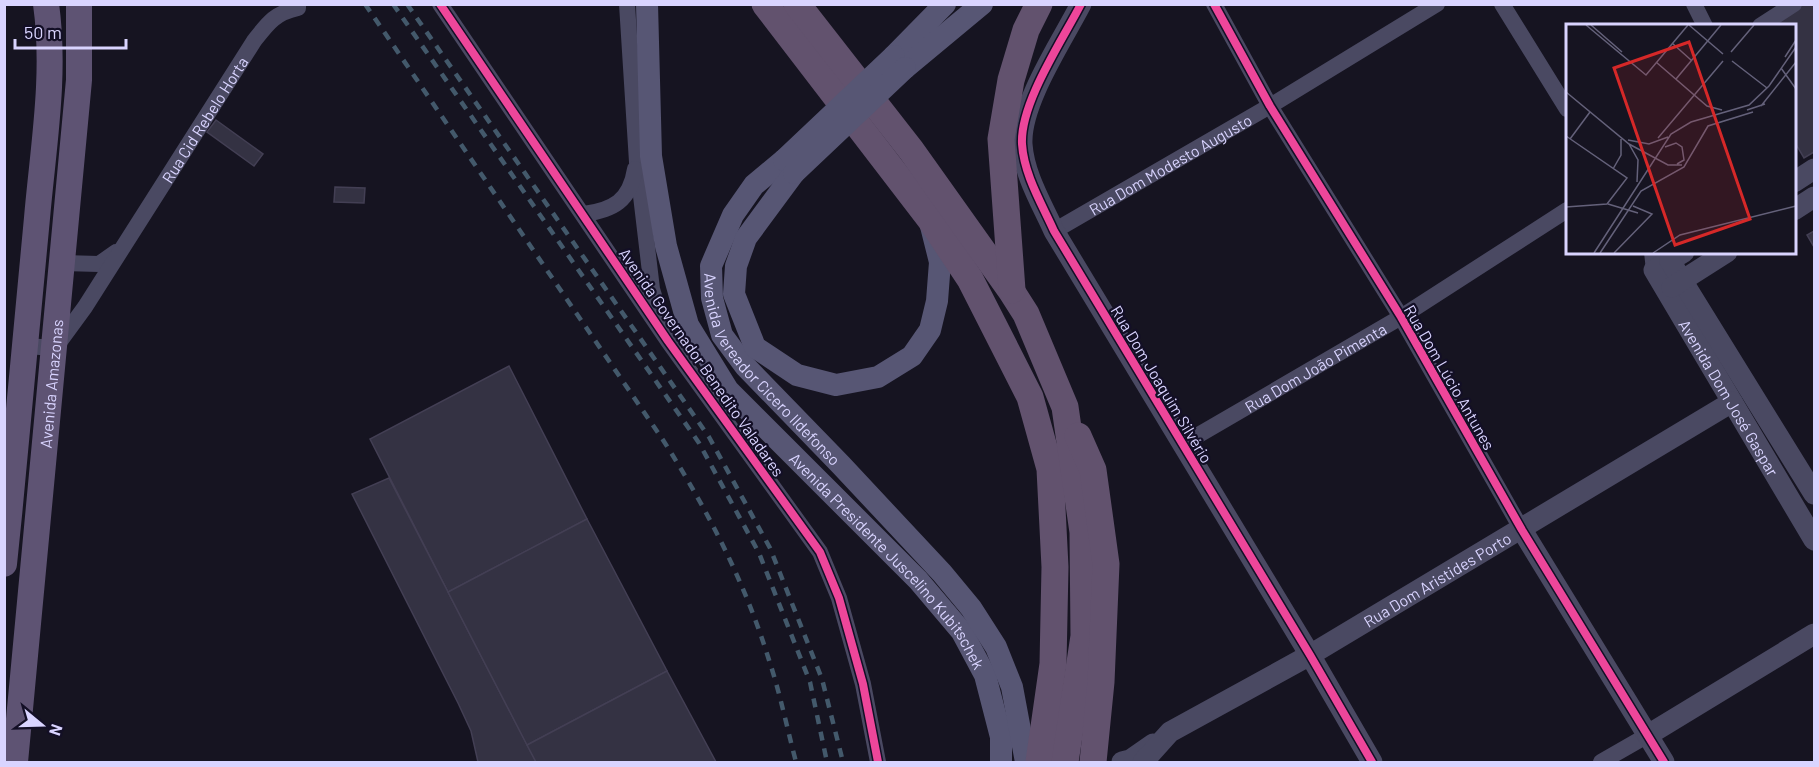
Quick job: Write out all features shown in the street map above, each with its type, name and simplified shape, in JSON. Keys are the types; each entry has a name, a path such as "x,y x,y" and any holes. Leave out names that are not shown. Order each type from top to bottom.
{"highway":[{"path":"765,4 930,219 970,279 1030,397 1050,469 1055,567 1053,664 1039,762"},
{"path":"797,4 911,150 1026,314 1093,470 1106,564 1101,682 1094,759"},
{"path":"1012,292 1001,139 1011,80 1026,30 1039,4"},
{"path":"1065,407 1083,532 1084,636 1065,762"}],"main road":[{"name":"Avenida Amazonas","path":"4,564 49,81 46,4"},
{"name":"Avenida Amazonas","path":"15,762 79,80 79,4"},
{"name":"Avenida Presidente Juscelino Kubitschek","path":"647,4 651,156 666,246 688,325 728,390 918,580 962,632 985,675 1001,736 1001,762"},
{"name":"Avenida Vereador Cícero Ildefonso","path":"930,219 939,262 937,301 930,330 912,356 878,377 836,384 797,375 755,347 734,294 736,266 747,238 789,167 899,62 945,4"},
{"name":"Avenida Vereador Cícero Ildefonso","path":"899,62 982,4"},
{"name":"Avenida Vereador Cícero Ildefonso","path":"789,167 754,185 733,215 711,266 712,298 722,335 745,366 888,515 971,608 996,648 1012,687 1026,762"}],"street":[{"name":"Avenida Governador Benedito Valadares","path":"440,4 668,341 820,552 839,598 863,684 879,762"},
{"path":"627,4 633,119 652,289 668,341"},
{"name":"Rua Dom Joaquim Silvério","path":"1082,4 1026,113 1022,144 1028,172 1054,231 1372,762"},
{"name":"Rua Dom Lúcio Antunes","path":"1214,4 1270,106 1401,317 1522,530 1664,762"},
{"name":"Rua Dom Modesto Augusto","path":"1054,231 1270,106 1437,4"},
{"path":"1502,4 1566,107"},
{"path":"1694,4 1704,24"},
{"path":"1763,24 1794,4"},
{"name":"Rua Cid Rebelo Horta","path":"55,348 85,307 254,41 268,22 284,11 298,6"},
{"path":"633,119 649,81"},
{"path":"584,214 604,211 622,200 633,183 637,162"},
{"path":"1795,209 1814,197 1800,174"},
{"name":"Rua Dom João Pimenta","path":"1183,444 1401,317 1566,211"},
{"name":"Rua Cid Rebelo Horta","path":"63,263 99,264 122,248"},
{"path":"1674,285 1724,254"},
{"name":"Avenida Dom José Gaspar","path":"1664,257 1674,285 1732,402 1815,540"},
{"name":"Avenida Dom José Gaspar","path":"1674,285 1815,494"},
{"path":"26,346 55,348"},
{"name":"Rua Dom Aristides Porto","path":"1122,762 1130,760 1170,732 1310,655 1522,530 1732,402"},
{"path":"1601,762 1815,634"},
{"name":"Rua Dom Aristides Porto","path":"1143,762 1170,732"}],"building":[{"path":"1794,4 1814,4 1814,152 1804,158 1795,143 1795,24 1763,24"},
{"path":"216,120 263,154 254,166 207,132"},
{"path":"335,187 365,188 364,203 334,202"},
{"path":"1814,231 1814,247 1807,235"},
{"path":"509,366 587,519 448,592 370,439"},
{"path":"389,478 536,762 478,762 471,731 458,703 352,494"},
{"path":"587,519 667,671 527,745 448,592"},
{"path":"667,671 716,762 536,762 527,745"}],"railway":[{"path":"365,4 663,440 710,519 737,574 759,631 777,685 796,762"},
{"path":"393,4 699,443 759,553 810,682 827,762"},
{"path":"407,4 709,437 770,548 822,679 843,762"}],"cycle path":[{"path":"440,4 668,341 820,552 839,598 863,684 878,762"},
{"path":"1081,4 1044,72 1028,110 1022,144 1030,178 1054,231 1372,762"},
{"path":"1214,4 1270,106 1401,317 1522,530 1664,762"}]}
